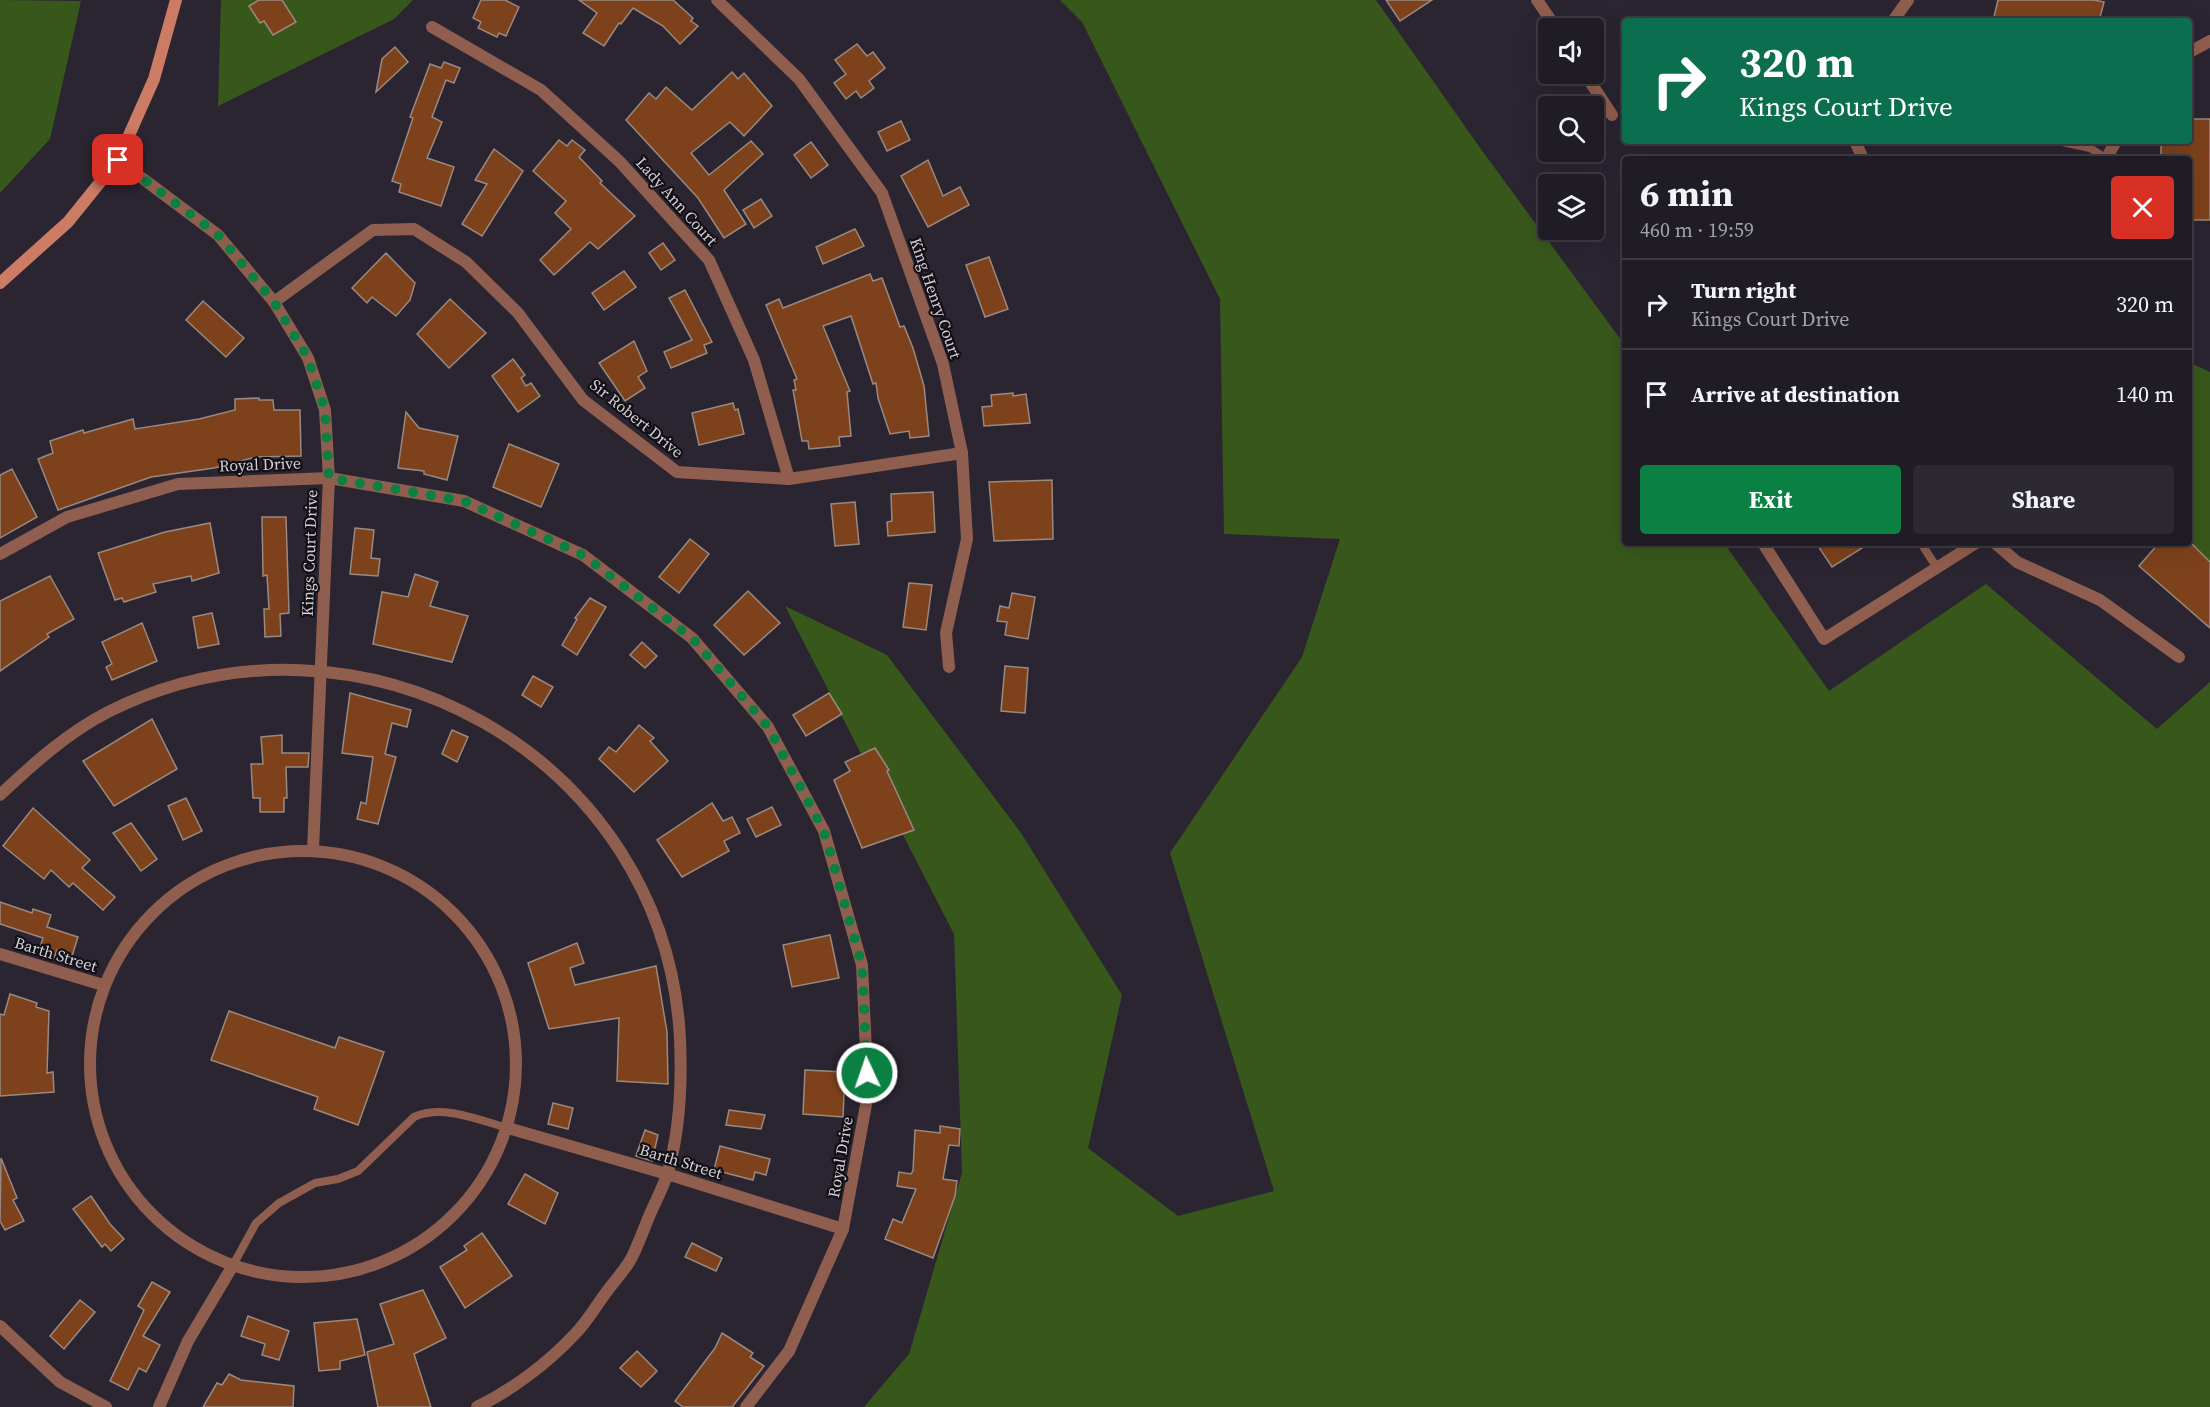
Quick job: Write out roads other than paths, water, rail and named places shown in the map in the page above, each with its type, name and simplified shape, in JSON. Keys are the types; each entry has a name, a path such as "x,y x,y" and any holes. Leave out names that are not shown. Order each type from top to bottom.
{"main road":[{"path":"0,283 68,222 118,160 153,79 176,0"}],"street":[{"name":"King Henry Court","path":"717,0 799,79 882,193 943,364 962,453 968,539 946,633 949,667"},
{"path":"1537,0 1549,18"},
{"path":"1895,18 1908,0"},
{"name":"Lady Ann Court","path":"432,27 541,90 619,161 709,260 754,360 789,479"},
{"path":"2192,51 2210,41"},
{"path":"1592,84 1612,115"},
{"name":"Kings Court Drive","path":"118,160 218,235 274,302 308,358 325,410 329,478 313,850"},
{"name":"Sir Robert Drive","path":"274,302 373,230 414,229 466,262 518,314 583,400 677,472 789,479 962,453"},
{"name":"Royal Drive","path":"0,554 66,517 178,484 329,478 464,501 583,555 692,638 768,727 824,831 862,965 868,1094 843,1229 789,1352 746,1407"},
{"path":"1765,546 1824,639 1971,546"},
{"path":"1998,546 2017,562 2100,600 2179,657"},
{"path":"0,795 45,752 107,712 175,685 248,670 321,670 406,687 486,722 556,774 613,840 654,917 678,1001 682,1088 667,1174 631,1259 576,1334 505,1393 477,1407"},
{"path":"313,850 377,863 433,894 478,941 507,999 517,1064 508,1128 488,1173 459,1212 421,1244 386,1262 329,1278 279,1278 232,1267 171,1234 124,1183 96,1121 88,1052 103,985 129,939 165,899 209,871 260,854 313,850"},
{"name":"Barth Street","path":"0,954 103,985"},
{"name":"Barth Street","path":"508,1128 667,1174 843,1229"},
{"path":"159,1407 188,1341 232,1267"},
{"path":"0,1326 60,1382 106,1407"}],"lane":[{"path":"2072,144 2090,148 2102,156"},
{"path":"1923,546 1937,568"},
{"path":"232,1267 256,1223 279,1203 315,1183 338,1179 358,1171 414,1116 425,1111 446,1111 508,1128"}]}
